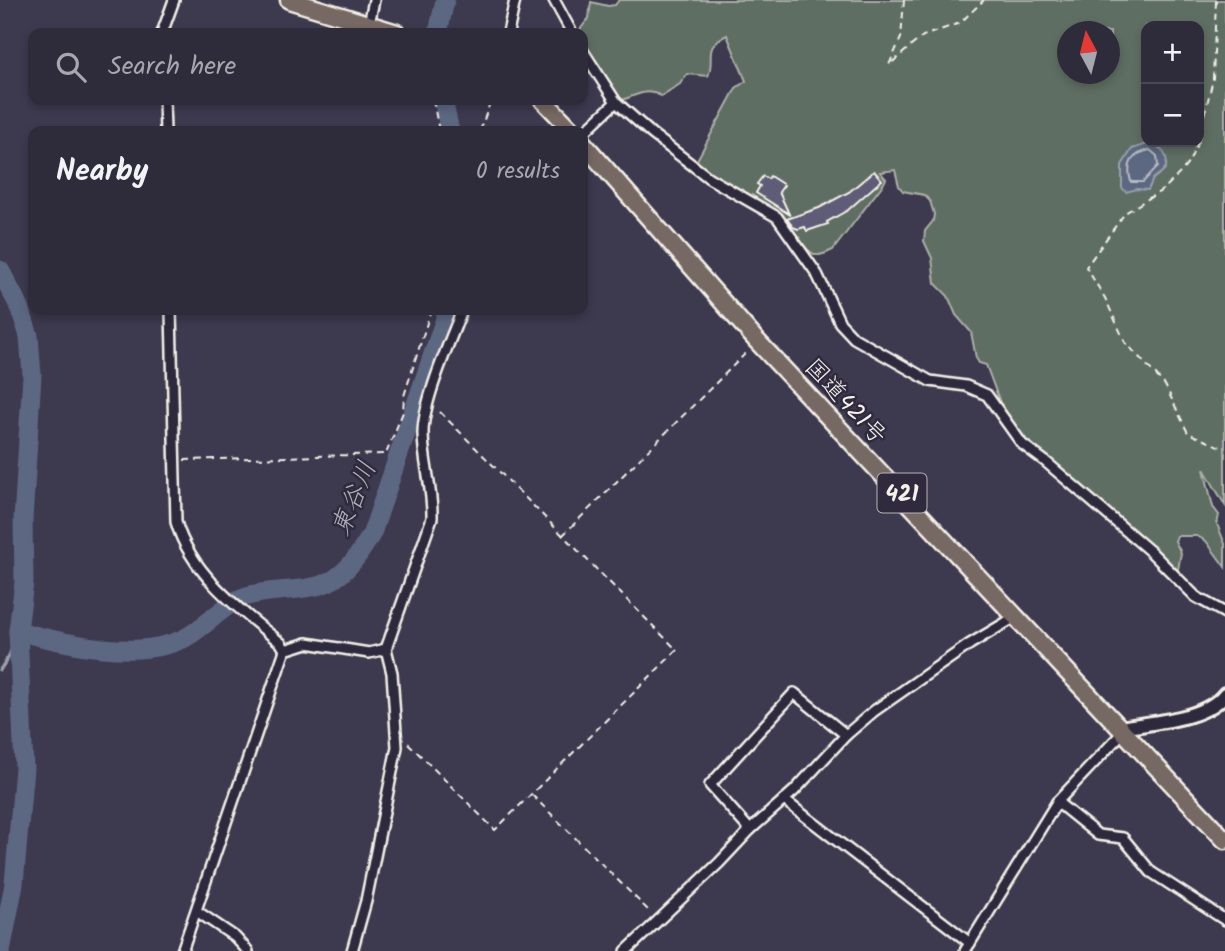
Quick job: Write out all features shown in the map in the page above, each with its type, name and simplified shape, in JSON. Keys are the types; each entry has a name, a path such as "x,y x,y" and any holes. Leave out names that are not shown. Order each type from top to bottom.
{"highway":[{"path":"289,0 381,28"},
{"path":"548,105 568,126"},
{"name":"国道421号","path":"588,149 757,341 1225,840"}],"street":[{"path":"164,28 174,0"},
{"path":"369,24 374,0"},
{"path":"509,28 515,0"},
{"path":"554,0 569,28"},
{"path":"588,59 616,102 652,134 709,178 777,217 817,274 840,323 854,338 930,381 966,386 987,395 1031,452 1151,552 1196,597 1225,613"},
{"path":"588,127 616,102"},
{"path":"164,105 165,126"},
{"path":"171,315 176,522 181,540 196,565 241,611 281,643 285,650 198,912 182,951"},
{"path":"352,951 366,901 389,792 397,738 392,673 386,649 432,518 433,499 422,430 429,400 460,315"},
{"path":"626,951 784,800 846,735 874,711 1017,616"},
{"path":"285,650 307,643 369,653 386,649"},
{"path":"750,830 710,785 794,693 846,735"},
{"path":"784,800 967,947 1057,802 1122,730 1205,711 1225,694"},
{"path":"1057,802 1098,835 1123,838 1151,872 1225,920"},
{"path":"198,912 234,937 248,951"}],"path":[{"path":"904,0 901,38 889,65 923,36 960,23 984,0"},
{"path":"1204,116 1213,79 1216,0"},
{"path":"434,105 438,126"},
{"path":"482,126 489,105"},
{"path":"1195,147 1189,162 1164,188 1125,213 1086,267 1105,298 1125,342 1165,385 1188,433 1225,449"},
{"path":"176,461 386,454 399,426 404,396 429,315"},
{"path":"561,536 757,341"},
{"path":"397,738 404,739 495,830 677,650 443,416"},
{"path":"531,795 658,920"}],"green space":[{"path":"619,0 1225,0 1225,505 1204,469 1213,507 1219,515 1217,524 1225,544 1225,567 1206,541 1197,536 1177,536 1175,541 1181,553 1177,575 1025,443 996,401 999,400 986,365 979,363 976,358 971,332 956,315 948,296 935,283 932,258 924,241 925,231 933,221 934,214 930,201 924,195 903,191 895,170 880,172 886,179 884,183 833,250 820,255 813,254 787,228 702,170 697,160 736,88 746,81 727,35 714,44 708,76 687,74 680,84 661,96 650,92 619,101 588,53 588,28 581,28 589,18 591,2 608,6 615,5"}],"water":[{"path":"1141,146 1158,147 1165,155 1165,168 1153,179 1148,190 1126,192 1122,188 1122,165 1132,149"}],"building":[{"path":"874,171 882,180 848,210 827,222 828,224 807,231 805,227 793,227 787,219 819,208 849,192"},
{"path":"763,176 768,179 770,176 784,185 779,192 789,214 756,193 760,186 757,184"}],"waterway":[{"name":"東谷川","path":"439,28 445,0"},
{"name":"東谷川","path":"444,105 449,126"},
{"path":"0,270 20,308 29,336 32,375 23,520 24,582 18,631 24,768 14,884 1,951"},
{"name":"東谷川","path":"18,631 102,648 167,645 201,628 239,599 265,592 321,585 337,577 357,557 372,533 446,315"},
{"path":"0,670 9,656 18,631"}]}
